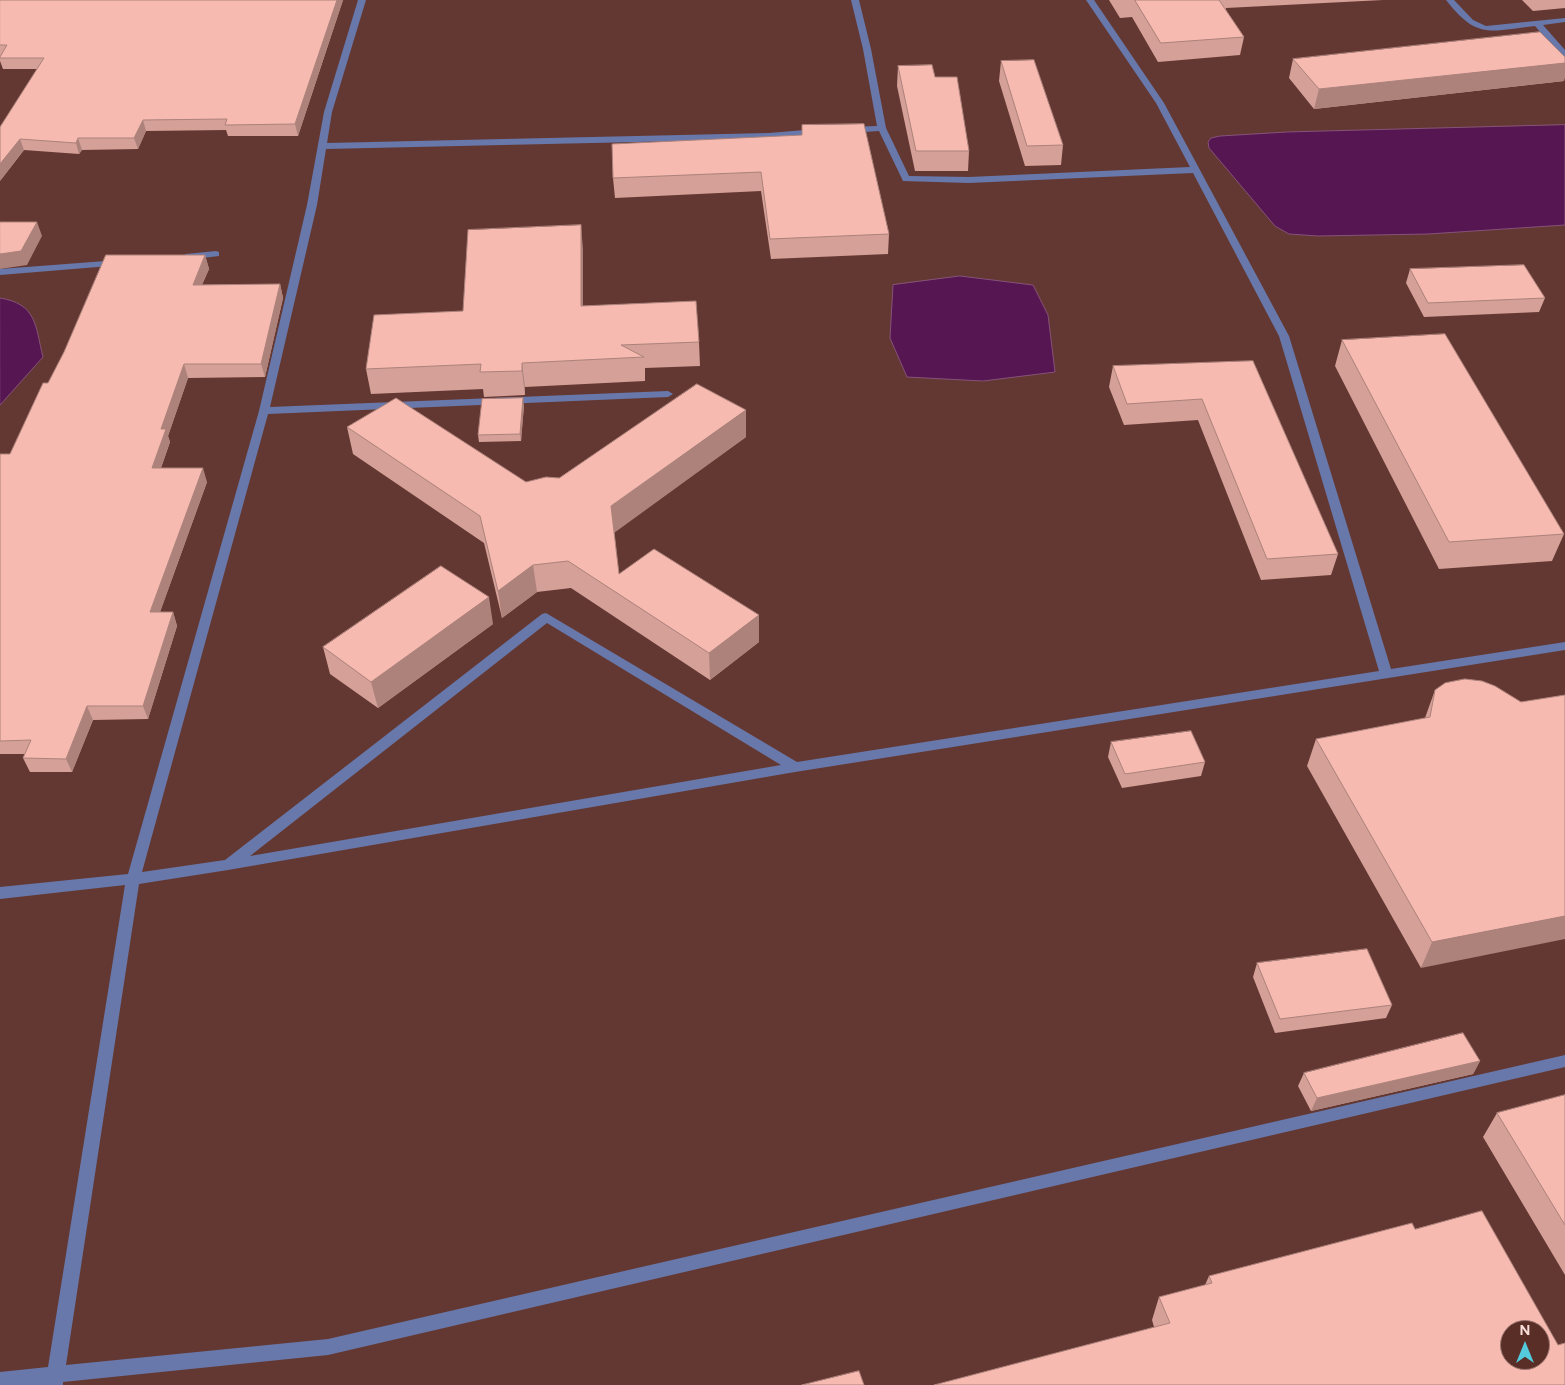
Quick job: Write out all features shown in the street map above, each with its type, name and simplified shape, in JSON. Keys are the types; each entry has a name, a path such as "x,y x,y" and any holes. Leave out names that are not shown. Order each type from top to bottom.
{"street":[{"path":"55,1379 133,879 264,411 297,274 328,112 362,0"},
{"path":"855,0 868,49 882,128 906,180 969,180 1195,170"},
{"path":"1090,0 1160,103 1284,336 1386,674"},
{"path":"1450,0 1476,26 1496,28 1565,20"},
{"path":"1537,23 1565,55"},
{"path":"322,146 769,136 882,128"},
{"path":"177,258 216,254"},
{"path":"0,272 128,262"},
{"path":"264,411 668,394"},
{"path":"228,865 546,617 796,767"},
{"path":"0,893 133,879 228,865 796,767 1565,646"},
{"path":"0,1380 55,1379 328,1348 1565,1061"}],"shaded area":[{"path":"1565,125 1565,225 1428,234 1318,236 1289,234 1275,226 1209,148 1208,142 1211,138 1220,136 1287,132"},
{"path":"960,276 1033,285 1048,315 1055,372 983,381 907,377 890,338 893,285"},
{"path":"0,298 21,305 28,311 36,326 43,357 0,405"}],"building":[{"path":"0,0 337,0 295,124 225,125 227,119 143,120 134,138 78,138 76,143 20,139 0,164 0,127 44,58 0,58 7,45 0,45"},
{"path":"1135,0 1219,0 1244,37 1161,43"},
{"path":"1540,32 1565,57 1565,63 1319,89 1293,59"},
{"path":"1034,60 1063,145 1027,146 1001,61"},
{"path":"932,65 935,77 957,77 969,151 916,151 898,66"},
{"path":"864,124 889,234 770,239 761,172 613,178 612,144 802,135 802,125"},
{"path":"0,222 37,222 21,251 0,254"},
{"path":"581,225 581,306 696,301 699,342 621,345 644,357 522,363 522,371 480,372 481,364 366,369 374,315 463,311 468,230"},
{"path":"106,255 205,255 193,285 280,284 261,364 184,364 161,429 166,429 152,468 203,468 150,612 173,612 143,706 87,706 66,759 23,758 31,740 0,741 0,454 10,454 43,383 48,383 64,352"},
{"path":"1524,265 1545,298 1428,303 1410,269"},
{"path":"1445,334 1564,534 1449,542 1342,340"},
{"path":"1253,361 1338,554 1267,559 1202,399 1127,404 1113,366"},
{"path":"697,384 746,410 611,506 619,574 654,549 759,615 709,653 568,561 533,565 498,591 480,516 347,427 396,398 526,482 546,477 559,478"},
{"path":"523,398 520,434 478,435 482,399"},
{"path":"441,566 489,597 371,682 323,647"},
{"path":"1465,679 1482,681 1495,686 1521,702 1565,695 1565,916 1432,942 1316,739 1430,717 1435,690 1445,683"},
{"path":"1191,731 1205,762 1125,774 1111,742"},
{"path":"1367,949 1392,1005 1280,1019 1257,963"},
{"path":"1463,1033 1480,1061 1317,1098 1304,1073"},
{"path":"1565,1095 1565,1225 1497,1113"},
{"path":"1482,1211 1544,1320 1500,1320 1500,1370 1550,1370 1550,1331 1558,1345 1565,1343 1565,1385 934,1385 1170,1323 1159,1297 1212,1283 1209,1276 1412,1223 1415,1229"},
{"path":"859,1371 864,1385 802,1385"}]}
